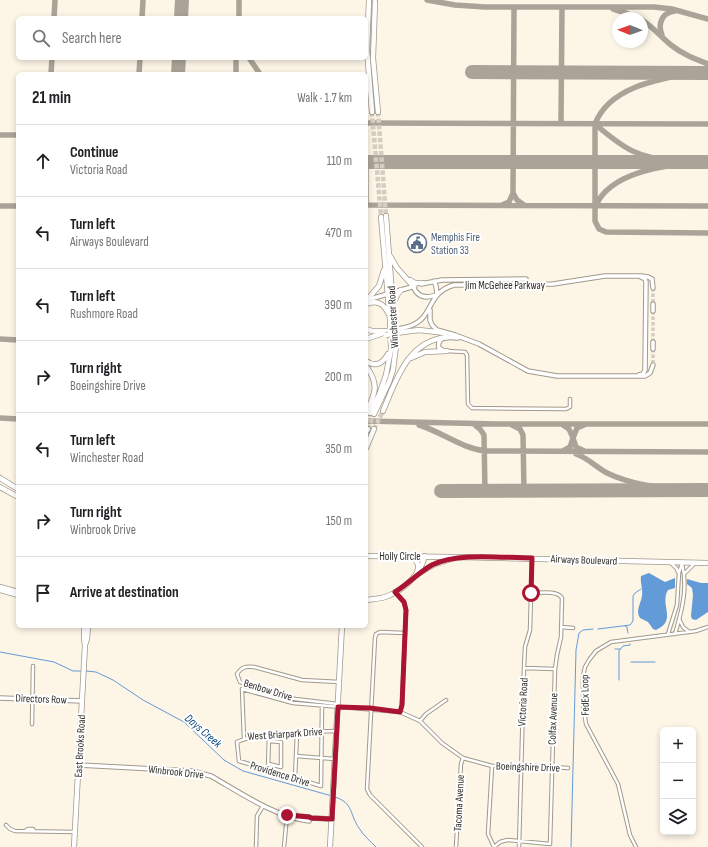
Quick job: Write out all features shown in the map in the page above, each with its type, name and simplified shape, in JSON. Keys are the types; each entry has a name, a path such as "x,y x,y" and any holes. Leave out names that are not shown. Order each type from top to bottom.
{"main road":[{"path":"368,25 369,0"},
{"path":"368,58 375,112 373,58 375,2"},
{"name":"Winchester Road","path":"375,413 386,375 391,349 390,320 390,293 389,252 384,216 385,259 390,293 393,306 396,346 394,373 375,413"},
{"path":"389,252 397,268 408,279 418,295 430,297 437,294"},
{"path":"368,299 379,286 383,277 385,259"},
{"path":"640,276 650,278 653,282 653,288"},
{"path":"638,376 643,374 646,370 646,282 645,279 640,276"},
{"name":"Jim McGehee Parkway","path":"437,294 443,289 454,285 553,284 595,277 640,276"},
{"path":"408,279 415,283 423,283"},
{"path":"368,300 434,281 526,279"},
{"path":"403,330 419,322 430,307 437,294 434,281"},
{"path":"393,306 396,296 401,290"},
{"path":"368,301 376,302 384,306 390,320"},
{"path":"653,304 653,311"},
{"path":"430,307 429,315 432,325 446,335"},
{"path":"368,330 387,333"},
{"path":"368,338 403,330 419,330 463,338 480,345 528,371 557,376 645,376 650,373 653,365"},
{"path":"368,341 387,333"},
{"path":"446,335 438,343 439,348 447,352"},
{"path":"375,413 394,384 405,363 416,350 432,340 446,335"},
{"path":"653,342 653,349"},
{"path":"368,362 372,364 380,364 385,361 391,349"},
{"path":"405,363 412,357 425,352 447,352"},
{"path":"368,369 372,374 375,384 373,398 375,413"},
{"path":"368,443 374,429"},
{"path":"0,478 16,488"},
{"path":"0,487 16,496"},
{"name":"Holly Circle","path":"368,556 457,557"},
{"path":"409,556 417,562 418,569 416,575"},
{"name":"Airways Boulevard","path":"368,600 384,597 406,585 420,570 425,556"},
{"name":"Airways Boulevard","path":"416,575 433,565 457,557 708,563"},
{"path":"420,570 430,564 433,565"},
{"path":"0,586 16,591"},
{"path":"0,590 16,594"},
{"name":"East Brooks Road","path":"74,847 84,679 84,628"},
{"name":"East Brooks Road","path":"85,644 88,628"},
{"path":"87,639 91,628"},
{"path":"330,847 336,759 342,628"},
{"name":"Directors Row","path":"0,698 82,701"},
{"name":"Winbrook Drive","path":"79,765 202,773 263,806 293,818 305,820 309,820 311,818 332,819"}],"street":[{"path":"447,352 461,351 465,352 467,355 468,404 472,408 566,409 570,407 570,399"},
{"name":"Victoria Road","path":"519,847 524,668 530,630 532,558"},
{"path":"670,562 677,568 679,573"},
{"path":"668,634 676,611 679,573 682,562"},
{"path":"675,634 684,596 684,575 682,562"},
{"path":"684,575 687,569 695,563"},
{"path":"395,592 404,602 406,610 402,705 400,712"},
{"name":"Colfax Avenue","path":"519,842 550,844 555,669 561,628 562,598 560,595 556,593 531,593"},
{"path":"678,596 684,596"},
{"path":"679,619 683,627 690,632"},
{"name":"FedEx Loop","path":"636,847 630,834 618,784 586,724 583,704 584,671 586,663 593,653 608,643 690,632 708,627"},
{"path":"561,628 573,628"},
{"path":"405,633 380,632 375,636 370,708 367,789 370,795 422,847"},
{"path":"32,724 33,666"},
{"name":"Benbow Drive","path":"338,706 295,699 240,682 238,674 242,667 246,666 302,680 339,682"},
{"path":"524,668 555,669"},
{"name":"West Briarpark Drive","path":"322,706 294,703 242,689 244,739 269,735 337,731"},
{"path":"420,721 426,714 446,700"},
{"path":"322,758 322,706 338,706"},
{"name":"Boeingshire Drive","path":"338,706 400,712 420,721 442,743 463,758 492,766 521,765 568,768"},
{"path":"295,778 297,733"},
{"path":"268,770 269,735"},
{"name":"Providence Drive","path":"244,739 237,742 238,761 320,786 322,758"},
{"path":"268,764 281,767 281,742 269,741"},
{"path":"296,756 336,759"},
{"name":"Tacoma Avenue","path":"456,847 461,764 463,758"},
{"path":"492,766 488,834 494,847 500,842 507,840 519,842"},
{"path":"256,847 257,816 263,806"},
{"path":"284,847 287,815"},
{"path":"6,825 12,830 30,833 35,831 75,832"}],"water":[{"path":"649,573 665,582 675,578 675,588 668,590 666,596 666,622 656,630 653,629 648,622 640,618 638,613 642,596 641,576"},
{"path":"687,579 701,583 708,583 708,612 696,620 692,619 691,616 693,595 692,588 687,584"}],"waterway":[{"path":"598,629 630,625 633,621 633,596 641,589"},
{"path":"625,626 627,627 628,633"},
{"path":"571,847 576,650 579,633 583,630 593,629"},
{"path":"619,680 619,651 623,646 630,644"},
{"path":"615,649 620,649"},
{"name":"Days Creek","path":"0,652 54,662 73,671 82,671"},
{"path":"631,662 655,662"},
{"name":"Days Creek","path":"86,671 96,672 113,680 143,700 184,722 224,760 243,771 332,796"},
{"name":"Days Creek","path":"335,797 345,802 361,831 376,847"}],"taxiway":[{"path":"54,16 55,0"},
{"path":"142,16 143,0"},
{"path":"239,0 239,16"},
{"path":"427,0 455,5 485,7 654,7 672,9 708,19"},
{"path":"513,193 514,7"},
{"path":"561,123 562,7"},
{"path":"613,9 623,12"},
{"path":"662,35 660,26 662,19 667,13 675,11"},
{"path":"648,24 675,48 708,64"},
{"path":"51,72 52,60"},
{"path":"139,72 140,60"},
{"path":"236,60 236,72"},
{"path":"250,60 259,72"},
{"path":"692,73 665,78 636,87 611,101 602,111 595,124 595,221 599,229 606,232 708,233"},
{"path":"368,123 708,124"},
{"path":"595,124 615,140 633,151 653,158 678,161"},
{"path":"0,135 16,135"},
{"path":"596,205 603,194 613,185 625,178 653,169 694,162"},
{"path":"502,205 509,202 513,193 517,200 524,205"},
{"path":"368,205 708,206"},
{"path":"0,206 16,206"},
{"path":"0,339 16,340"},
{"path":"0,418 16,419"},
{"path":"368,421 496,424 708,424"},
{"path":"419,425 468,447 485,451 708,452"},
{"path":"475,425 484,435 485,491"},
{"path":"512,425 520,429 523,435 524,491"},
{"path":"563,425 569,429 573,438 570,447 563,451"},
{"path":"584,425 577,428 573,438 576,447 584,451"},
{"path":"576,454 607,473 624,480 679,490"}],"runway":[{"path":"181,16 182,0"},
{"path":"178,72 179,60"},
{"path":"472,72 708,73"},
{"path":"368,162 708,162"},
{"path":"441,491 708,490"}],"tunnel":[{"path":"372,112 381,217"},
{"path":"378,112 386,216"},
{"path":"653,288 653,304"},
{"path":"653,311 653,342"},
{"path":"653,349 653,365"},
{"path":"374,429 383,411"},
{"path":"368,418 370,413"},
{"path":"368,429 374,414"}],"place":[{"name":"Memphis Fire Station 33","path":"417,243"}],"route":[{"path":"287,815 332,819 338,707 370,708 400,712 402,705 406,610 404,602 395,592 406,585 416,575 433,565 457,557 532,558 531,593"}]}
